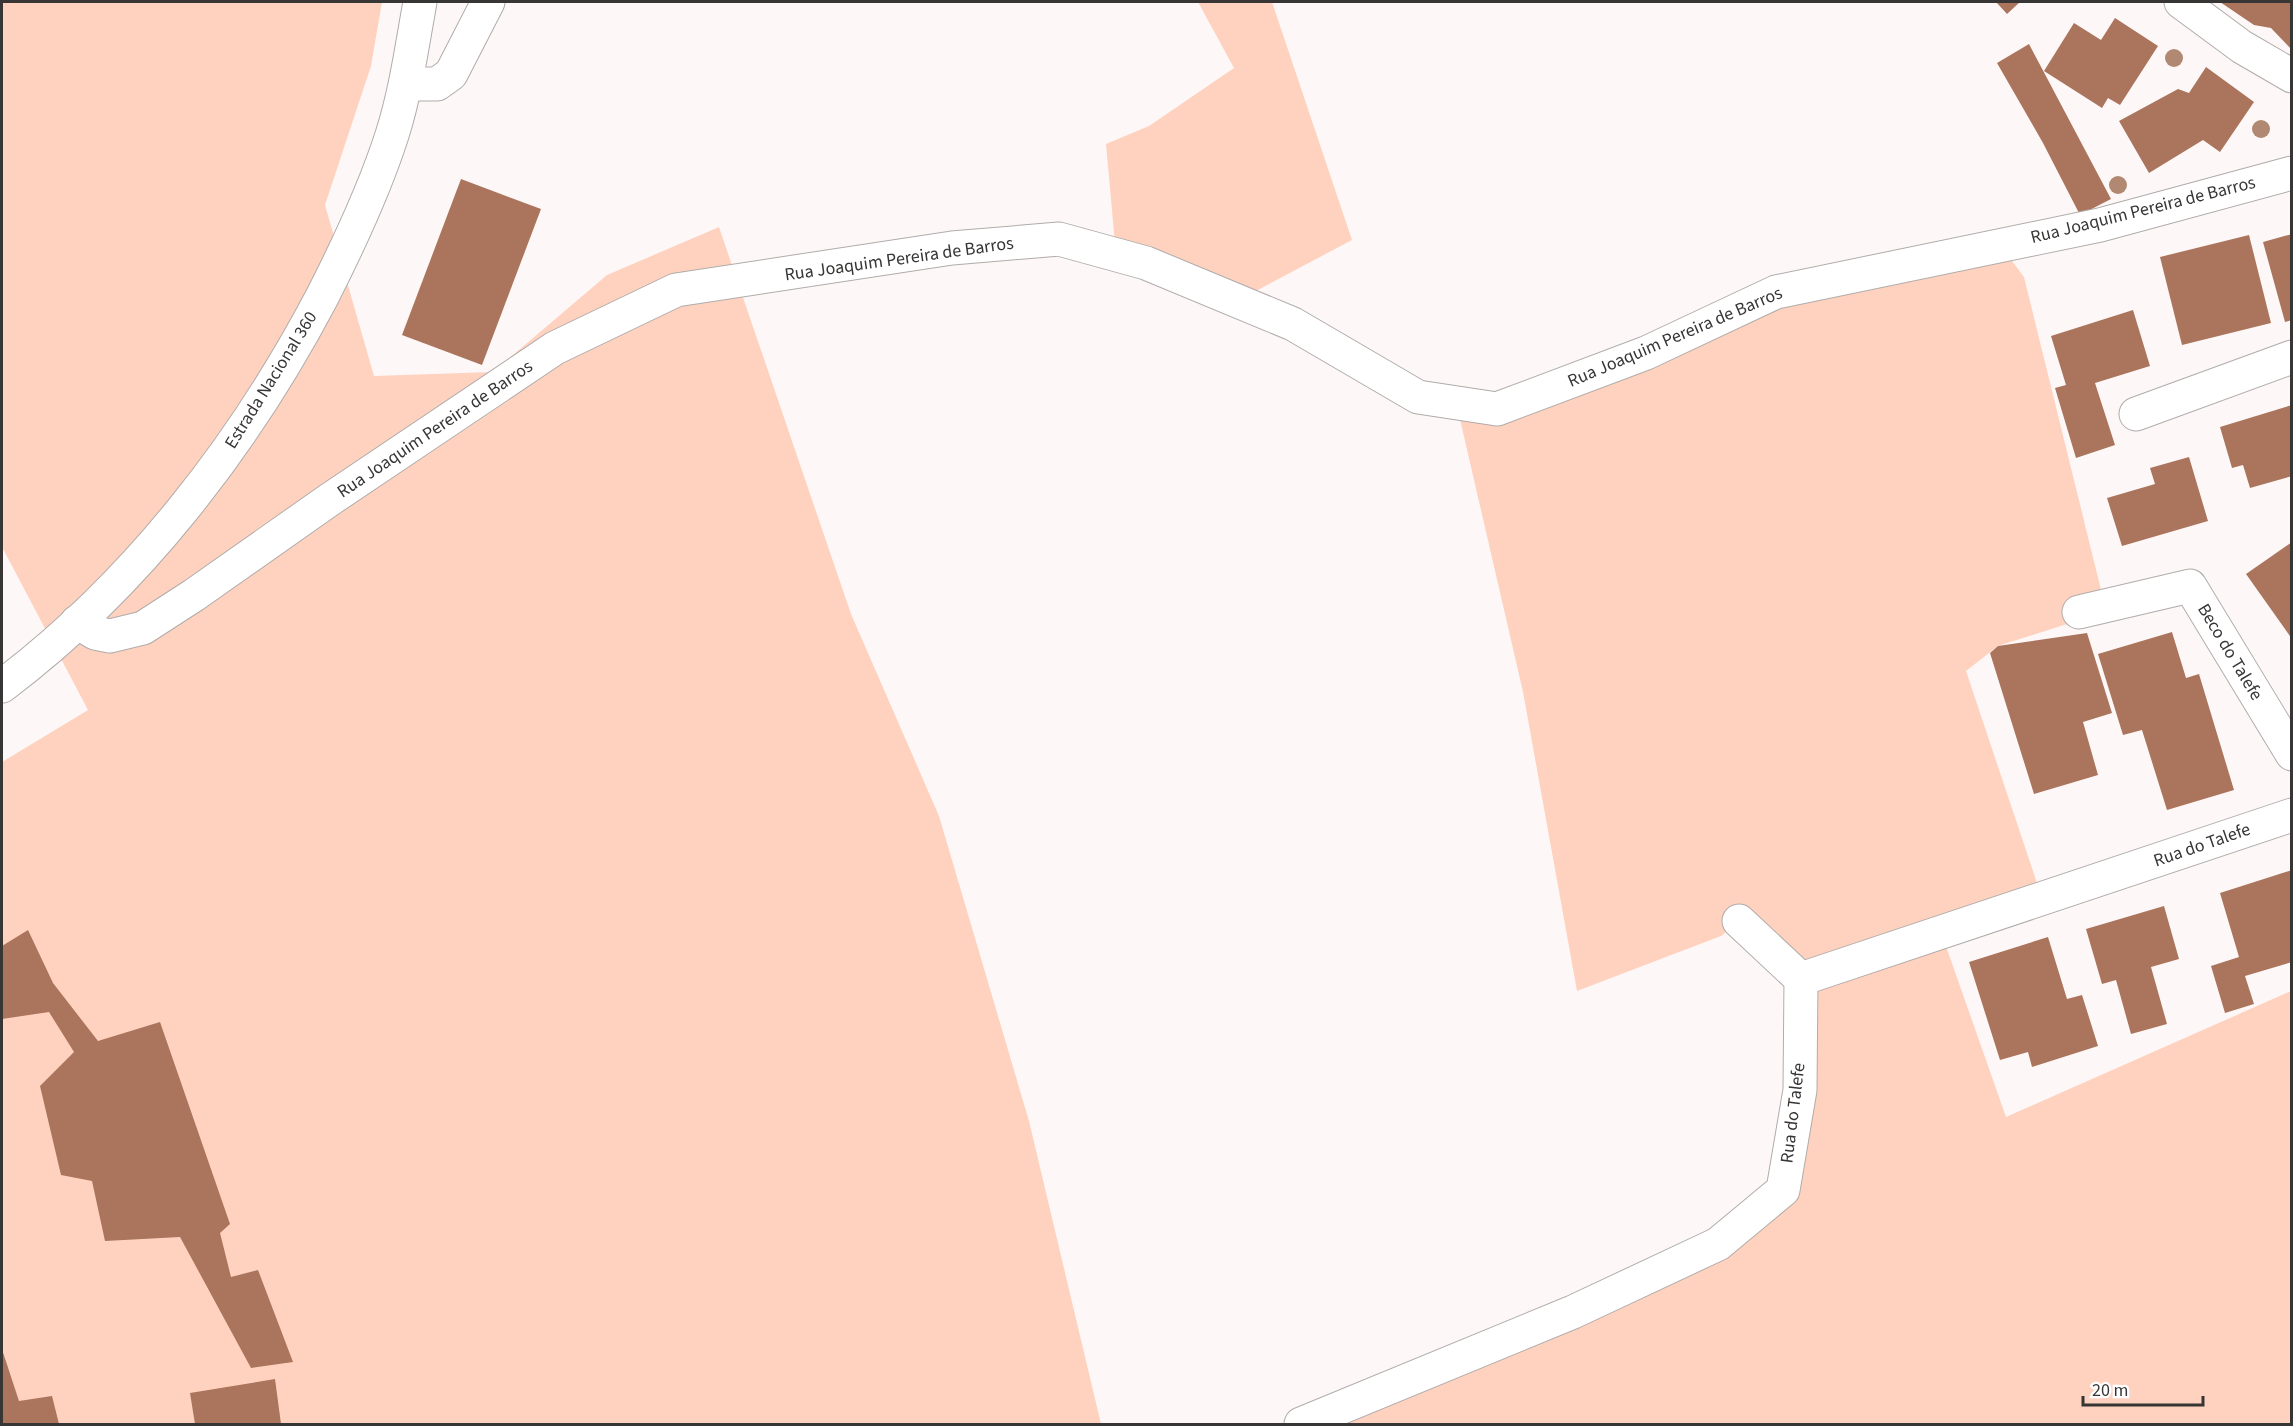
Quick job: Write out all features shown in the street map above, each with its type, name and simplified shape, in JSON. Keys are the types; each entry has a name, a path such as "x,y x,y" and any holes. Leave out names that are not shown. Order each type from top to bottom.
{"street":[{"name":"Estrada Nacional 360","path":"2,686 77,622 137,561 194,497 235,442 277,378 343,256 372,191 392,133 406,82 420,2"},
{"path":"406,82 437,84 451,74 488,2"},
{"path":"2181,2 2242,47 2292,76"},
{"name":"Rua Joaquim Pereira de Barros","path":"77,622 95,633 110,636 143,628 194,596 329,500 555,348 676,290 952,248 1059,239 1146,263 1293,324 1418,396 1497,409 1646,353 1776,292 2100,225 2292,173"},
{"path":"2136,414 2292,357"},
{"name":"Beco do Talefe","path":"2079,612 2190,586 2292,754"},
{"name":"Rua do Talefe","path":"1301,1425 1573,1312 1719,1244 1782,1190 1800,1090 1801,979 2292,815"},
{"path":"1739,921 1801,979"}],"shaded area":[{"path":"2,2 382,2 371,66 325,205 374,376 493,372 607,275 719,227 851,614 939,816 1029,1121 1101,1424 26,1424 2,1348 2,762 88,710 2,547"},
{"path":"1198,2 1272,2 1352,240 1237,301 1116,255 1106,144 1149,126 1234,68"},
{"path":"2000,245 2024,277 2105,606 2070,623 1998,646 1966,671 2042,898 1941,932 2006,1117 2291,991 2291,1424 1301,1424 1573,1312 1783,1190 1801,979 1739,922 1721,936 1577,991 1523,692 1456,402 1497,409 1776,292"}],"building":[{"path":"1996,2 2020,2 2007,14"},
{"path":"2220,2 2292,2 2292,50 2271,28 2254,25"},
{"path":"2115,18 2158,46 2120,105 2108,98 2102,108 2044,71 2074,23 2101,40"},
{"path":"2029,44 2111,199 2080,215 2043,143 1997,63"},
{"path":"2206,67 2254,102 2220,152 2203,140 2149,173 2119,121 2178,89 2189,93"},
{"path":"461,179 541,209 482,365 402,335"},
{"path":"2292,234 2292,320 2285,322 2263,242"},
{"path":"2249,235 2271,323 2182,345 2160,257"},
{"path":"2133,310 2150,366 2095,383 2115,445 2076,458 2055,388 2066,385 2051,336"},
{"path":"2292,405 2292,476 2250,488 2243,465 2232,468 2220,427"},
{"path":"2189,457 2208,521 2122,546 2107,498 2155,484 2150,468"},
{"path":"2292,542 2292,639 2246,574"},
{"path":"2172,632 2186,678 2199,674 2234,790 2167,810 2142,730 2123,735 2098,654"},
{"path":"2087,633 2112,713 2083,722 2098,775 2034,794 1990,653 1998,646"},
{"path":"2292,870 2292,962 2245,976 2254,1004 2225,1013 2211,966 2239,957 2220,893"},
{"path":"2164,906 2179,959 2151,967 2167,1024 2131,1034 2116,980 2102,984 2086,929"},
{"path":"28,930 53,983 98,1041 160,1022 230,1224 220,1233 231,1277 258,1270 293,1362 251,1368 180,1237 105,1241 92,1181 61,1175 40,1086 74,1052 49,1012 2,1019 2,946"},
{"path":"2048,937 2067,999 2082,995 2098,1046 2032,1067 2028,1052 2000,1060 1969,962"},
{"path":"2,1349 19,1401 52,1396 59,1424 2,1424"},
{"path":"275,1379 281,1424 195,1424 190,1393"}]}
